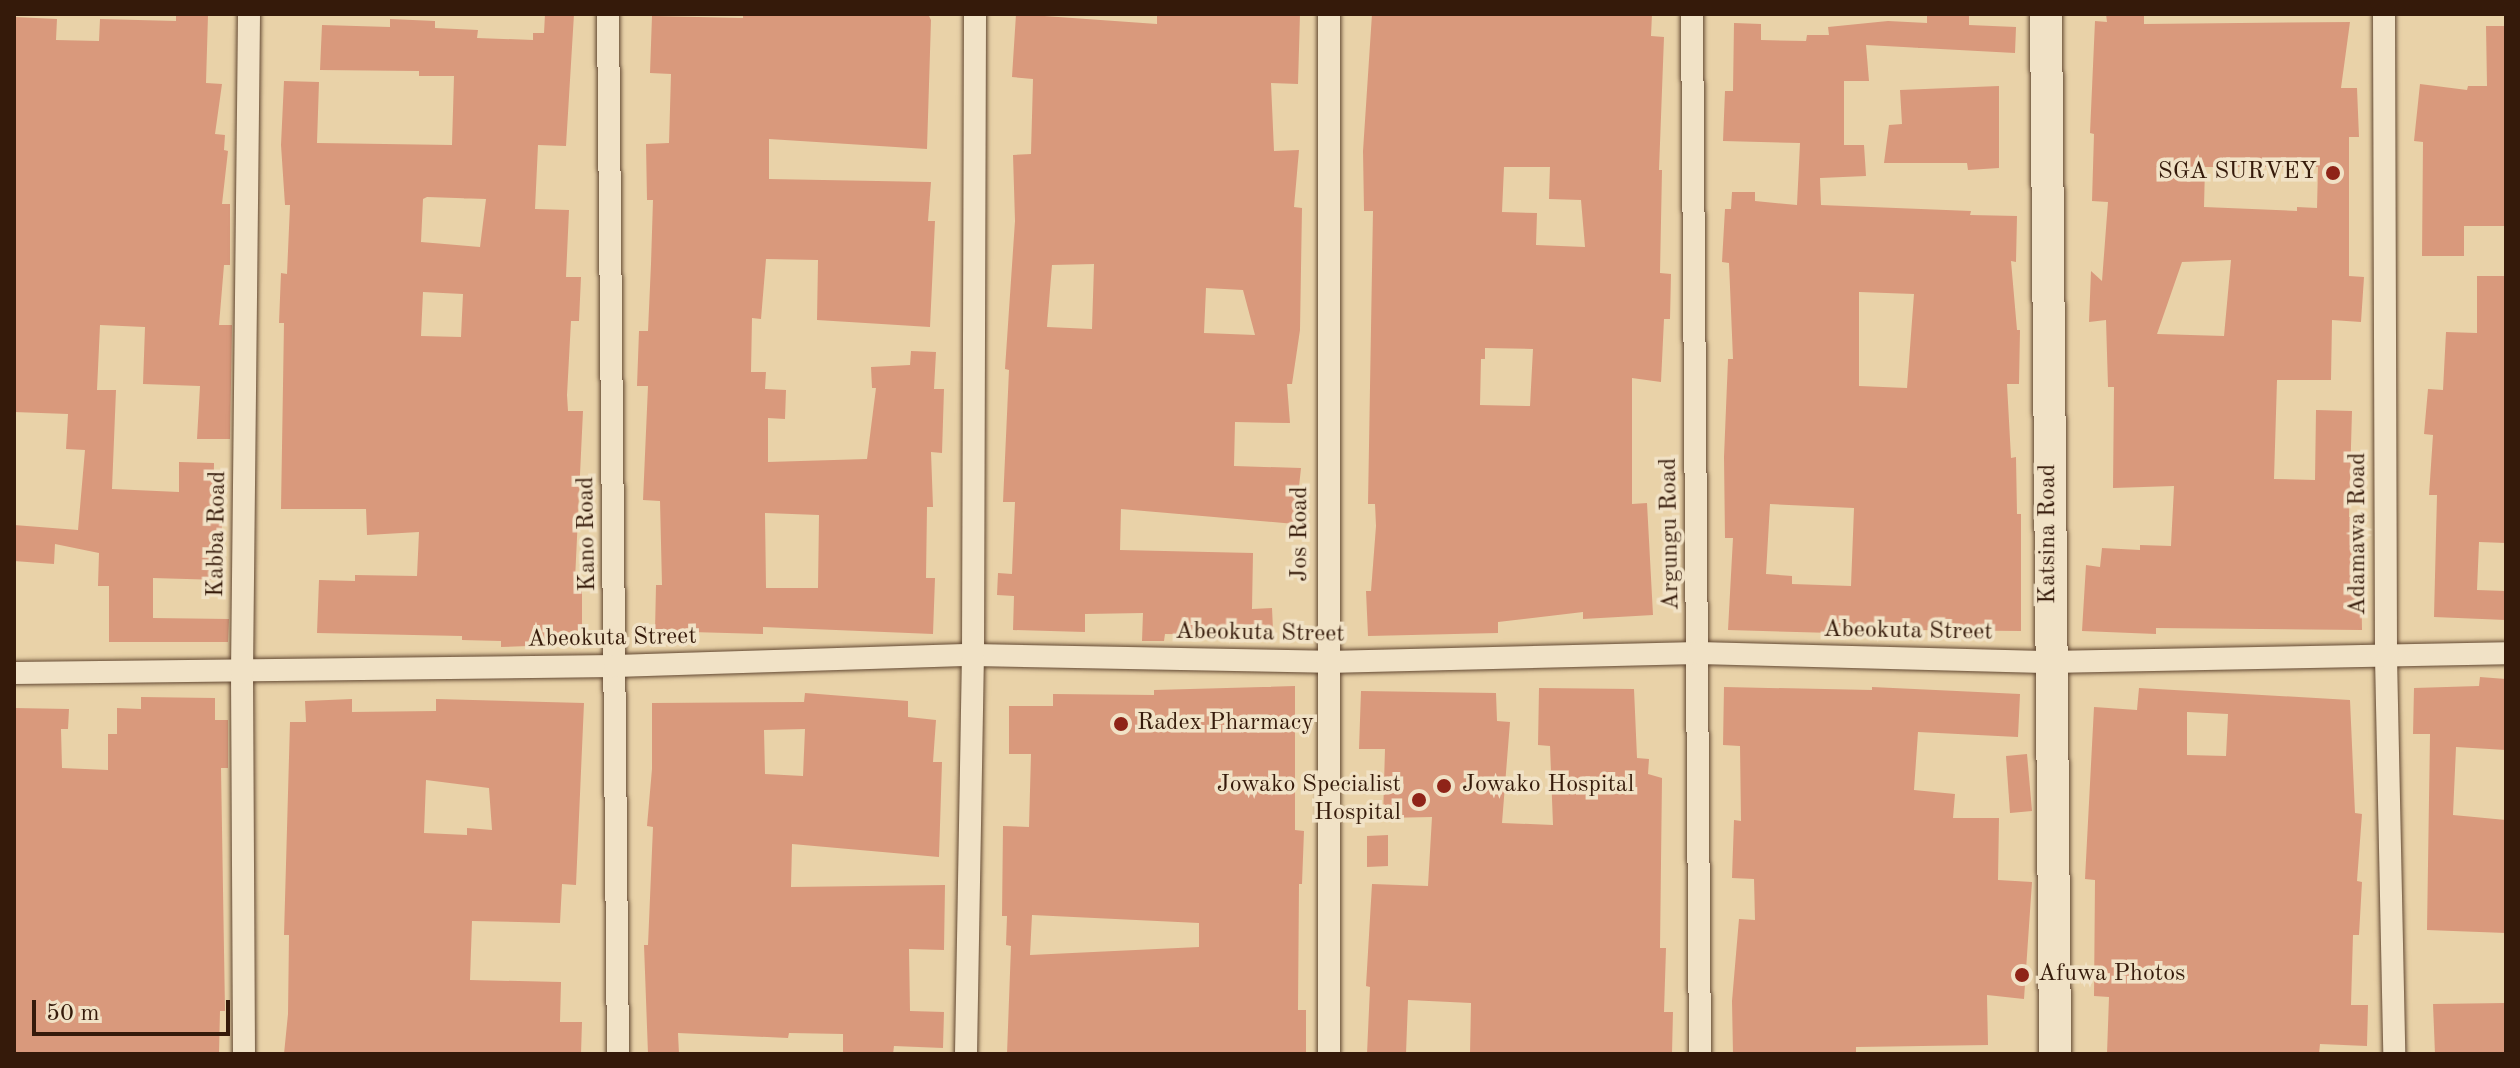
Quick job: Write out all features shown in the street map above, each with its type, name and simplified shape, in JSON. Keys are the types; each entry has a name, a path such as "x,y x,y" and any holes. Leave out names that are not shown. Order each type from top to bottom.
{"street":[{"name":"Kabba Road","path":"244,1054 242,673 249,14"},
{"name":"Kano Road","path":"608,14 618,1054"},
{"path":"966,1054 973,655 975,14"},
{"name":"Jos Road","path":"1329,14 1329,1054"},
{"name":"Argungu Road","path":"1692,14 1700,1054"},
{"name":"Katsina Road","path":"2046,14 2049,662 2055,1054"},
{"name":"Adamawa Road","path":"2384,14 2386,657 2394,1054"},
{"name":"Abeokuta Street","path":"14,673 242,673 615,666 973,655 1327,662 1698,653 2049,662 2506,653"}],"building":[{"path":"176,14 208,15 206,83 222,84 215,134 225,135 224,150 228,151 222,204 230,204 230,265 224,265 219,325 232,325 230,439 197,439 200,386 143,384 145,327 100,325 97,390 116,390 112,489 179,492 179,462 214,463 213,522 222,523 220,580 153,578 153,618 229,619 228,642 109,642 109,586 98,586 99,553 55,544 54,564 14,561 14,525 78,530 85,450 66,449 68,414 14,412 14,17 57,19 56,40 99,41 100,19 176,21"},
{"path":"545,14 574,14 566,146 538,145 535,209 569,210 566,277 581,277 579,321 571,321 567,395 568,411 583,411 575,580 582,580 582,644 501,647 501,641 462,640 462,636 317,633 319,580 355,581 355,575 417,576 419,532 367,535 366,509 281,509 284,323 279,323 281,273 287,274 290,205 285,205 281,145 284,81 319,82 317,143 452,145 454,76 419,76 419,71 320,70 322,25 390,27 390,19 435,21 435,28 478,30 477,38 533,40 533,33 544,33","holes":["423,199 486,199 480,247 421,242","423,292 463,294 461,337 421,336"]},
{"path":"743,14 928,14 931,20 927,149 769,139 769,179 931,182 928,221 935,221 930,327 817,320 818,260 766,259 761,319 752,318 751,372 766,372 765,389 786,390 785,419 768,418 768,462 867,459 876,388 872,388 871,367 910,365 911,351 936,352 934,389 944,389 942,453 931,452 933,507 927,507 926,578 935,578 933,634 763,627 763,634 655,631 656,585 662,585 660,501 643,500 648,386 637,386 639,331 648,331 651,264 653,200 647,200 646,144 669,143 671,74 650,73 652,16 743,18","holes":["765,513 819,515 818,588 766,588"]},
{"path":"1016,14 1157,24 1157,14 1300,14 1298,84 1271,83 1274,151 1299,150 1294,207 1302,208 1300,330 1292,384 1287,384 1290,423 1235,422 1234,466 1301,468 1295,524 1121,509 1120,550 1253,553 1252,609 1272,608 1273,630 1229,631 1229,635 1165,634 1164,641 1142,641 1143,613 1085,614 1085,632 1013,630 1014,596 997,595 998,573 1012,574 1015,502 1003,502 1009,370 1005,369 1015,221 1013,155 1031,154 1033,79 1012,77","holes":["1094,264 1092,329 1047,327 1052,265","1206,288 1243,290 1255,335 1204,333"]},
{"path":"1372,14 1652,14 1651,36 1664,37 1659,170 1662,170 1660,273 1671,274 1670,319 1664,319 1661,382 1632,378 1632,504 1647,503 1653,615 1583,619 1583,612 1498,622 1498,633 1368,636 1366,591 1371,591 1376,526 1375,504 1368,504 1373,211 1364,211 1363,151","holes":["1504,167 1550,167 1549,199 1581,200 1585,247 1536,245 1537,213 1502,212","1485,348 1533,349 1530,406 1480,405 1481,359 1485,359"]},
{"path":"1927,14 1969,14 1969,25 2016,27 2015,53 1866,45 1869,81 1844,81 1844,145 1864,145 1866,176 1820,178 1821,205 1971,211 1970,215 2017,216 2016,262 2011,261 2017,330 2020,330 2019,384 2007,384 2011,458 2016,457 2017,514 2021,514 2021,631 1907,630 1907,635 1728,630 1733,538 1725,538 1724,457 1728,359 1733,359 1729,263 1722,262 1725,209 1731,209 1732,192 1755,192 1755,201 1797,205 1800,143 1723,141 1725,91 1733,91 1734,23 1761,24 1761,40 1806,41 1807,35 1829,35 1828,27 1888,21 1927,23","holes":["1859,292 1914,294 1907,388 1859,386","1770,504 1854,508 1851,586 1792,584 1792,576 1766,574"]},
{"path":"2106,14 2144,14 2144,24 2350,22 2341,88 2357,88 2359,137 2349,137 2349,276 2364,277 2361,322 2332,320 2331,380 2277,380 2274,479 2315,480 2316,410 2352,411 2349,517 2356,518 2354,569 2361,569 2362,630 2156,628 2156,634 2082,631 2086,565 2100,567 2102,548 2140,550 2140,545 2171,546 2174,486 2113,488 2114,387 2108,387 2106,320 2089,322 2091,271 2102,281 2108,202 2092,201 2094,134 2090,133 2095,21 2107,22","holes":["2205,167 2318,167 2317,208 2297,207 2297,211 2204,207","2231,260 2224,336 2157,334 2182,262"]},
{"path":"2486,26 2506,26 2506,226 2464,226 2464,256 2422,256 2423,142 2414,141 2420,84 2467,90 2468,86 2487,86"},
{"path":"1999,86 1999,168 1968,170 1967,163 1884,163 1889,125 1902,124 1900,90"},
{"path":"2477,276 2506,276 2506,543 2479,542 2477,590 2506,591 2506,620 2434,617 2437,495 2429,495 2433,435 2424,434 2428,389 2443,390 2446,332 2477,333"},
{"path":"2480,677 2506,679 2506,750 2456,747 2453,815 2506,820 2506,933 2427,930 2430,734 2413,734 2414,688 2479,686"},
{"path":"1295,686 1295,830 1304,831 1302,884 1299,884 1298,1010 1306,1010 1306,1054 1007,1054 1011,946 1006,945 1007,916 1002,916 1003,826 1029,827 1031,754 1009,754 1009,706 1053,706 1053,694 1154,695 1154,690","holes":["1032,915 1199,923 1199,947 1030,955"]},
{"path":"1724,687 1872,690 1872,687 2020,694 2018,737 1918,732 1914,790 1955,794 1953,818 1999,818 1998,880 2032,882 2024,999 1987,995 1988,1045 1856,1047 1856,1054 1733,1054 1732,1001 1739,919 1755,920 1754,879 1732,878 1734,820 1741,821 1740,746 1723,745"},
{"path":"1539,688 1634,689 1637,758 1649,759 1648,774 1662,778 1660,948 1666,948 1664,1012 1673,1012 1672,1054 1470,1054 1471,1003 1408,1000 1406,1054 1367,1054 1370,987 1366,986 1372,884 1428,886 1432,817 1383,818 1385,749 1359,749 1361,691 1496,693 1497,721 1510,722 1502,823 1553,825 1550,746 1538,745"},
{"path":"2139,688 2350,700 2355,813 2362,814 2357,881 2362,882 2359,935 2353,935 2351,1005 2368,1005 2367,1046 2320,1044 2319,1054 2107,1054 2109,997 2094,996 2095,880 2085,879 2094,707 2137,710","holes":["2187,712 2228,714 2226,756 2187,755"]},
{"path":"805,693 908,701 908,717 936,720 933,762 942,762 939,857 792,844 791,887 945,885 944,950 909,949 910,1011 944,1012 943,1048 894,1046 893,1054 843,1054 843,1034 789,1033 788,1038 678,1033 679,1054 648,1054 644,945 648,945 653,827 647,826 652,769 652,703 804,702","holes":["805,729 803,776 765,774 764,730"]},
{"path":"141,697 215,698 215,720 228,720 228,768 221,768 225,1011 220,1011 219,1054 14,1054 14,708 69,709 68,729 61,729 62,768 108,770 108,734 117,734 117,708 141,709"},
{"path":"352,699 352,712 436,711 436,699 584,703 576,885 562,884 560,923 472,921 470,980 561,982 560,1022 582,1022 581,1054 284,1054 288,1014 289,935 284,935 290,722 306,722 305,701","holes":["426,780 489,788 492,830 467,828 467,835 424,833"]},
{"path":"2027,754 2032,811 2010,813 2006,756"},
{"path":"1388,835 1388,866 1367,867 1367,836"},
{"path":"2506,1003 2506,1054 2435,1054 2433,1004"}],"place":[{"name":"SGA SURVEY","path":"2333,173"},
{"name":"Radex Pharmacy","path":"1121,724"},
{"name":"Jowako Hospital","path":"1444,786"},
{"name":"Jowako Specialist Hospital","path":"1419,800"},
{"name":"Afuwa Photos","path":"2022,975"}]}
